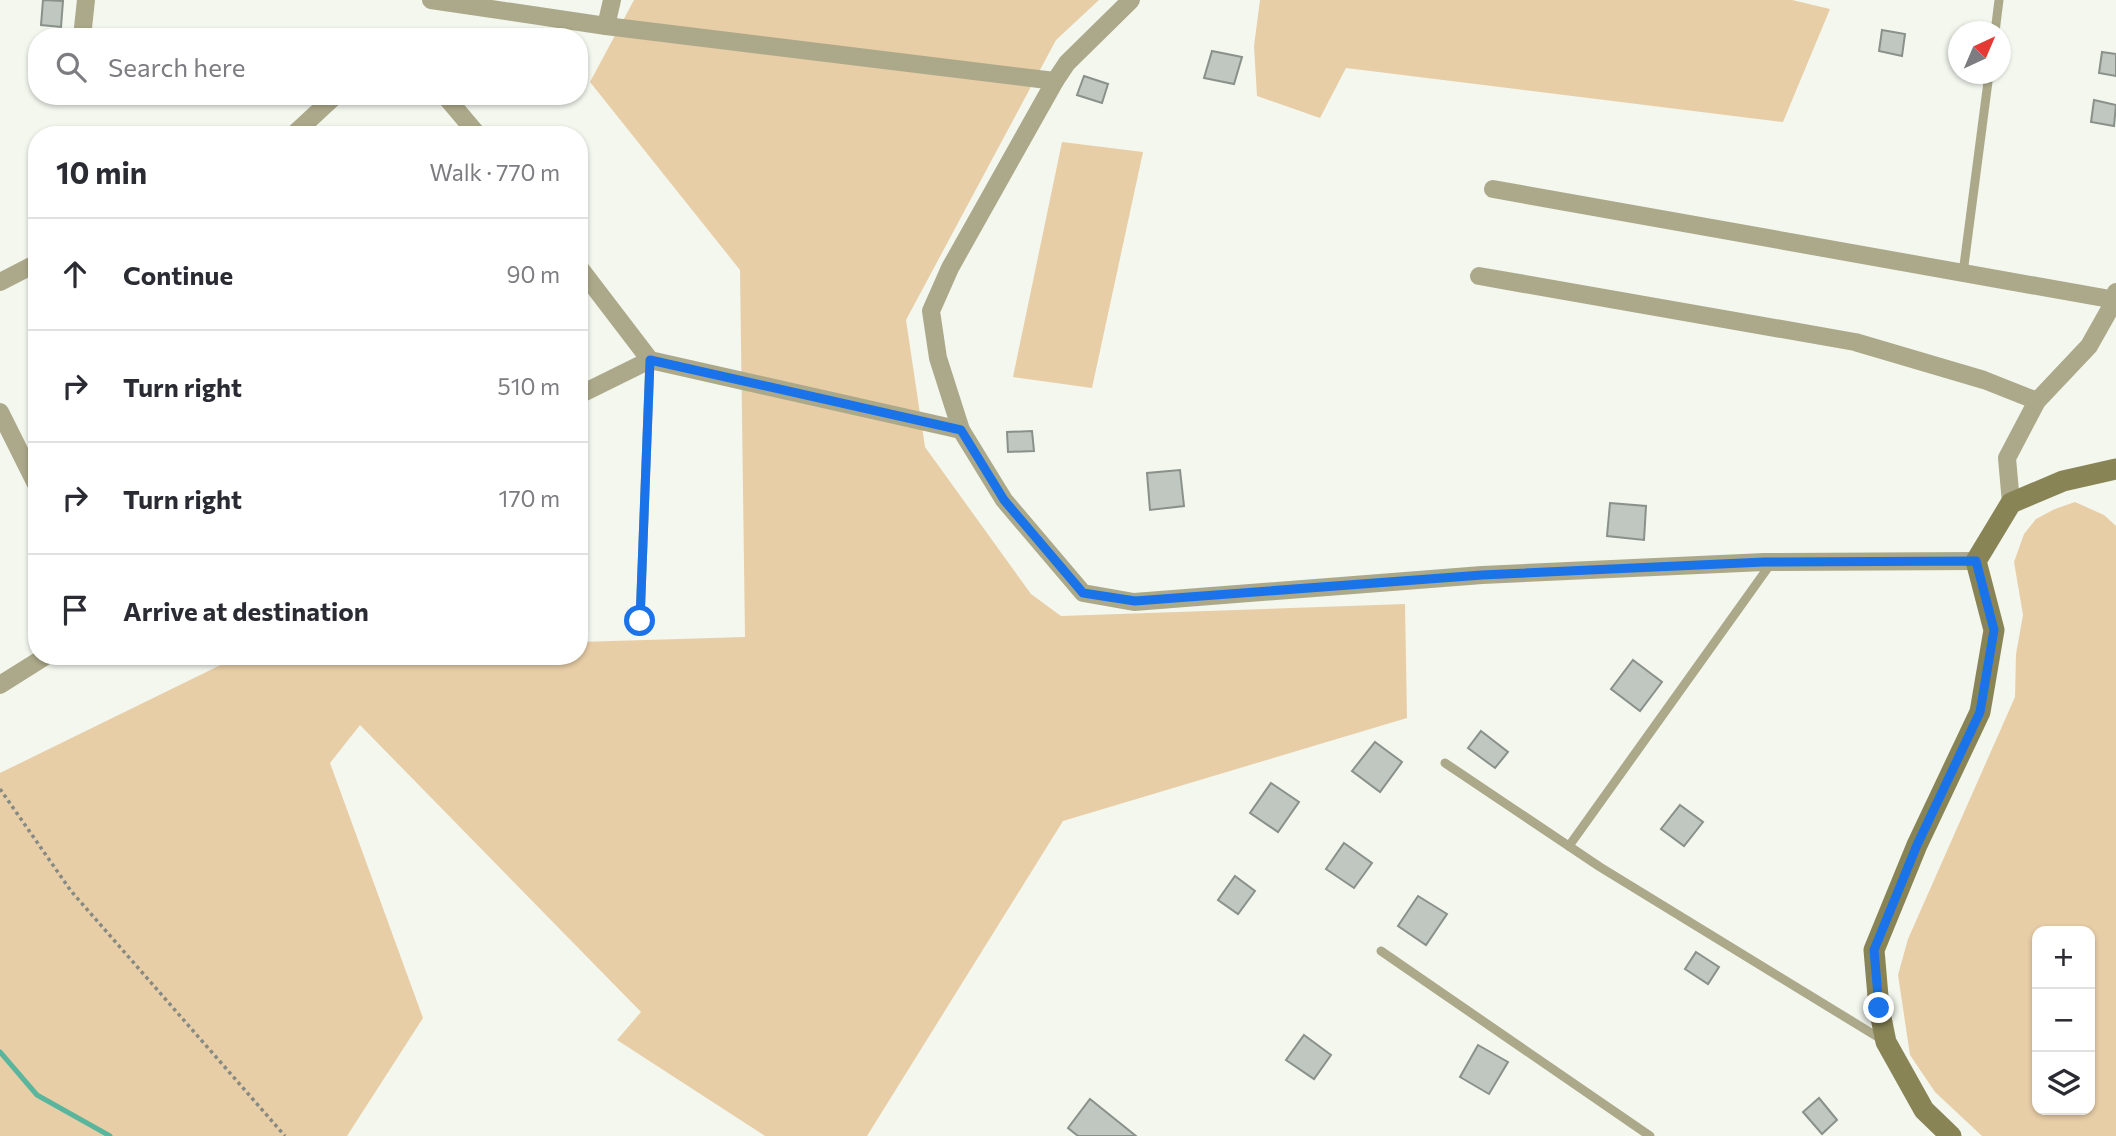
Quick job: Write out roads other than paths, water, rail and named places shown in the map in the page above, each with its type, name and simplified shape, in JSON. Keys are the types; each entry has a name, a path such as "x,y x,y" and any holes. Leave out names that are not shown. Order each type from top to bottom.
{"main road":[{"path":"1951,1136 1924,1110 1886,1042 1879,1008 1874,950 1917,845 1980,712 1994,630 1976,561 2011,503 2063,481 2116,469"}],"street":[{"path":"83,28 86,0"},
{"path":"431,0 606,26 1055,81"},
{"path":"606,26 612,0"},
{"path":"1131,0 1067,63 1055,81 950,268 931,311 938,358 961,430 1004,500 1083,593 1135,601 1482,575 1772,562 1976,561"},
{"path":"303,126 325,105"},
{"path":"453,105 470,126"},
{"path":"1493,189 2116,300"},
{"path":"0,282 28,268"},
{"path":"1479,276 1855,342 1984,380 2037,401"},
{"path":"588,279 650,360"},
{"path":"2011,503 2007,458 2037,401 2089,346 2116,300 2116,292"},
{"path":"588,391 650,360 961,430"},
{"path":"0,412 28,468"},
{"path":"0,685 32,665"}],"lane":[{"path":"1996,21 1999,0"},
{"path":"1963,273 1988,84"},
{"path":"640,621 650,360"},
{"path":"1569,846 1772,562"},
{"path":"1445,763 1569,846 1886,1042"},
{"path":"1381,951 1650,1136"}],"waterway":[{"path":"0,1052 37,1095 110,1136"}]}
